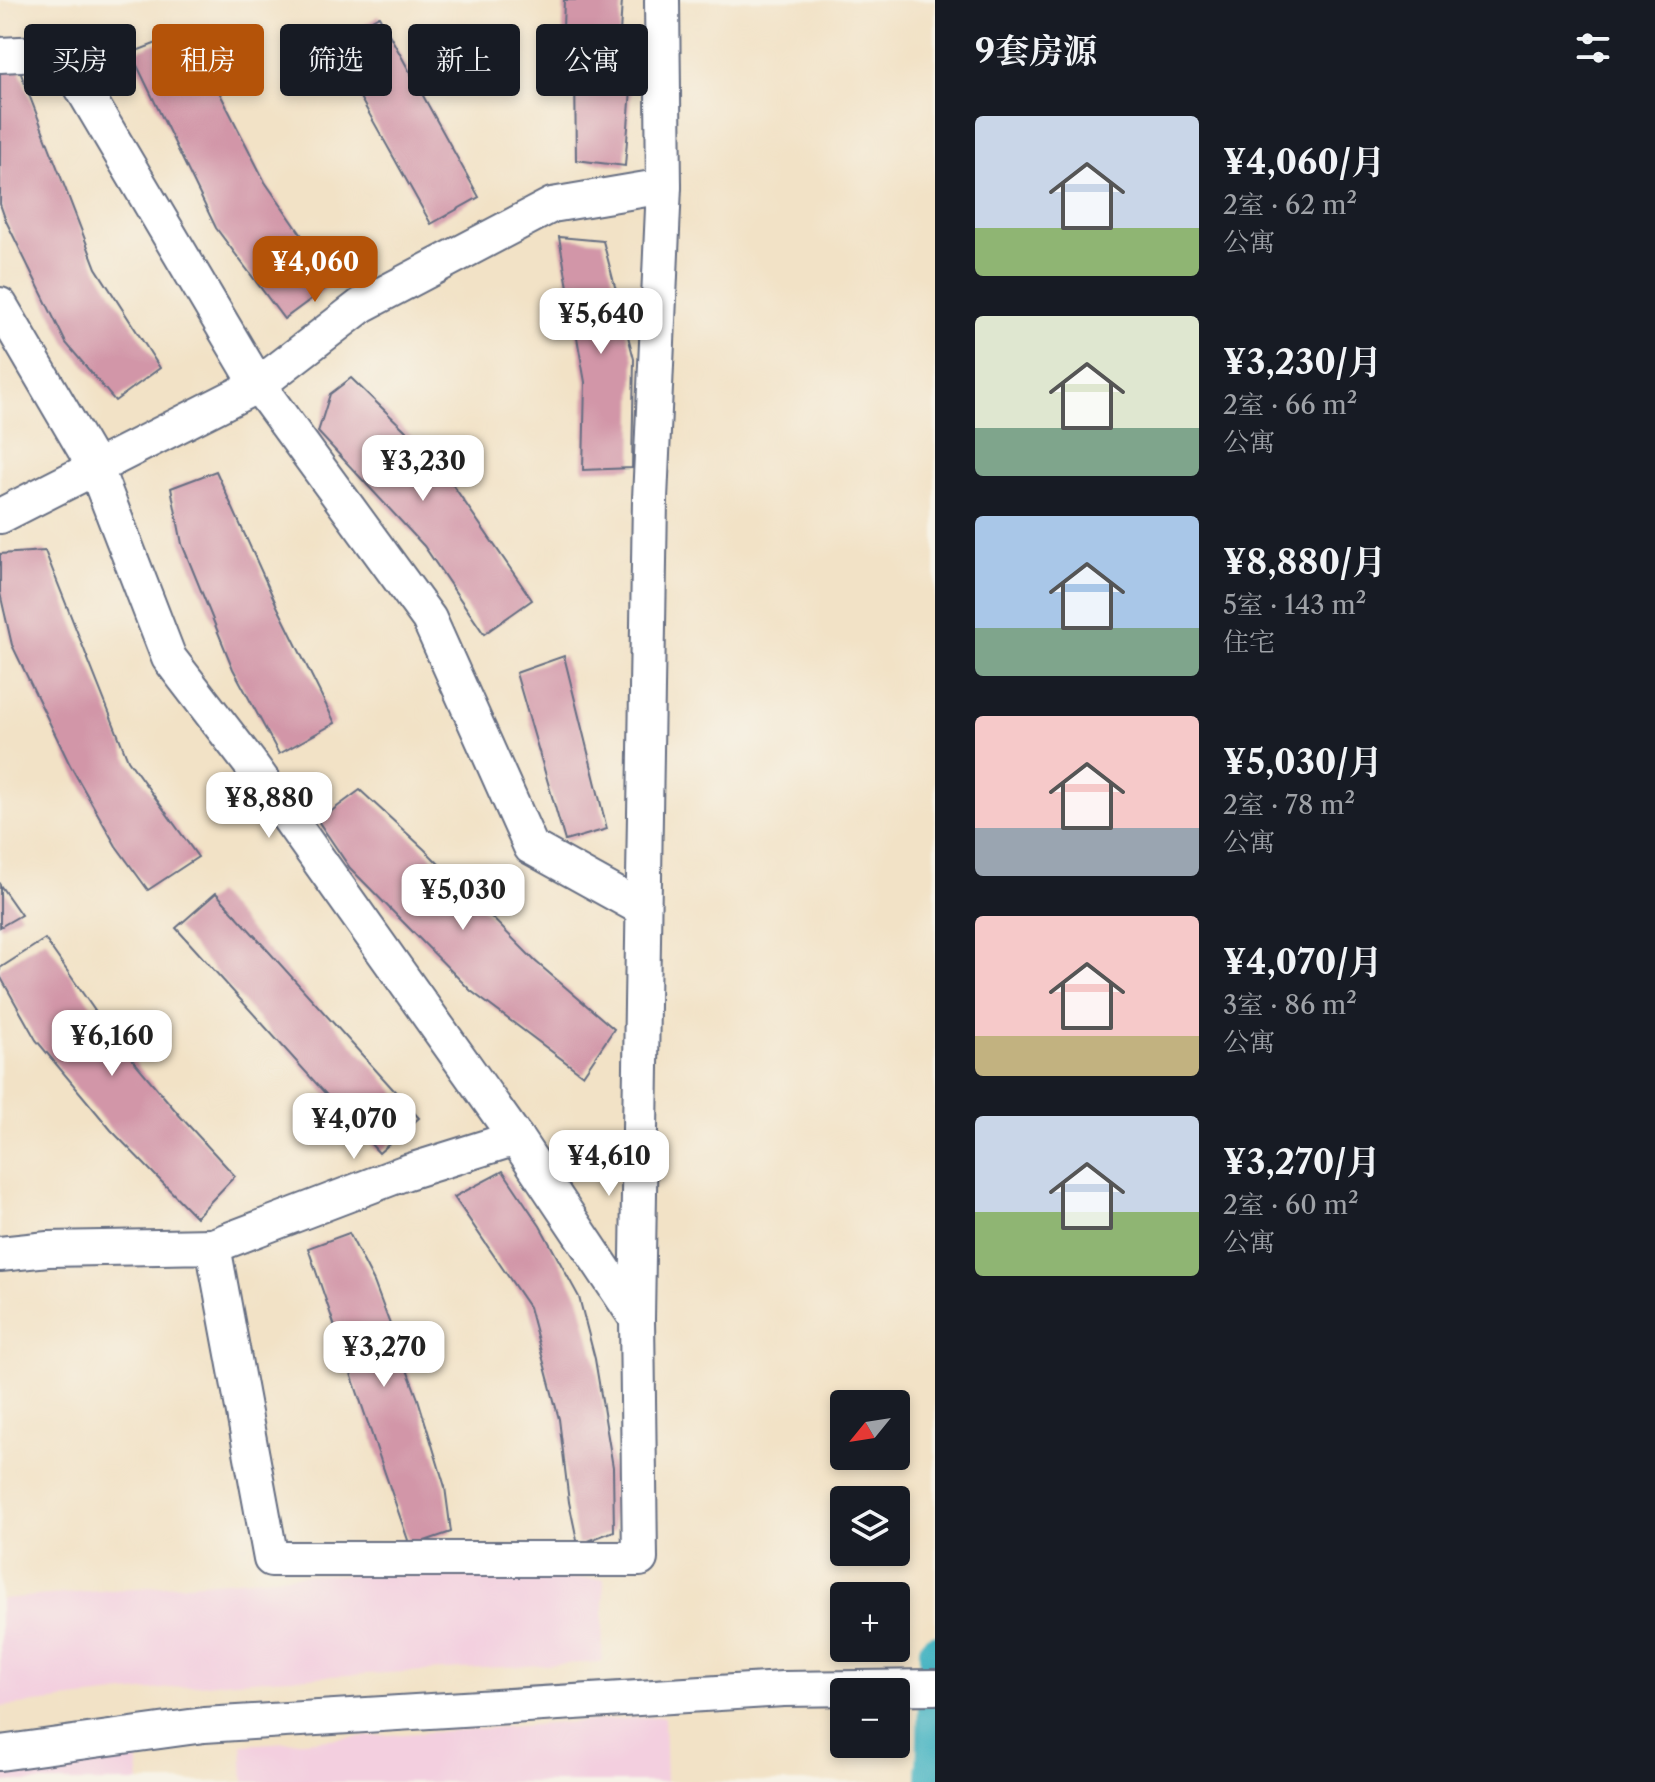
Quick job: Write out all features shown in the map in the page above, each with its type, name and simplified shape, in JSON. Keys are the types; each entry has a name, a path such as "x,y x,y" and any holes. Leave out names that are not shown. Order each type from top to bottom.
{"street":[{"path":"213,1246 271,1559 640,1559 637,1319 650,499 664,186 662,0"},
{"path":"0,55 61,52 258,385 429,619 531,847 643,909"},
{"path":"0,516 258,385 362,305 552,205 664,186"},
{"path":"0,305 96,469 169,658 249,762 516,1138 637,1319"},
{"path":"0,1254 48,1249 213,1246 404,1173 516,1138"},
{"path":"0,1753 204,1725 783,1689 935,1687"}],"shaded area":[{"path":"311,1574 604,1579 602,1662 233,1681 0,1707 0,1599"},
{"path":"664,1716 666,1782 244,1782 242,1745"},
{"path":"137,1757 140,1782 0,1782 0,1773"}],"building":[{"path":"564,0 622,0 621,24 563,24"},
{"path":"379,16 383,24 365,24"},
{"path":"392,40 408,68 408,96 423,96 479,197 431,224 359,96 392,96"},
{"path":"152,45 152,96 221,96 265,182 334,282 284,319 216,228 136,63 136,51"},
{"path":"18,66 24,82 24,96 30,96 96,268 160,368 115,401 66,343 0,204 0,72"},
{"path":"575,96 630,96 625,166 576,160"},
{"path":"559,237 603,241 634,359 632,468 583,470 585,382"},
{"path":"351,378 435,459 532,600 484,634 424,546 318,432 330,394"},
{"path":"216,471 277,606 335,723 279,754 233,669 182,544 171,488"},
{"path":"45,551 128,760 198,857 148,890 116,846 70,765 12,645 0,593 0,554"},
{"path":"564,656 607,829 565,841 516,673"},
{"path":"360,790 424,849 535,961 614,1029 583,1075 471,991 350,868 318,821"},
{"path":"0,885 21,915 0,927"},
{"path":"216,893 419,1118 379,1153 176,928"},
{"path":"45,939 111,1034 235,1176 196,1217 111,1130 36,1040 0,976 0,968"},
{"path":"503,1171 540,1226 579,1297 595,1359 613,1467 614,1531 578,1545 569,1502 559,1419 529,1307 454,1197"},
{"path":"349,1233 374,1282 418,1399 445,1487 451,1532 410,1546 308,1248"}],"waterway":[{"path":"932,1782 935,1650"}]}
